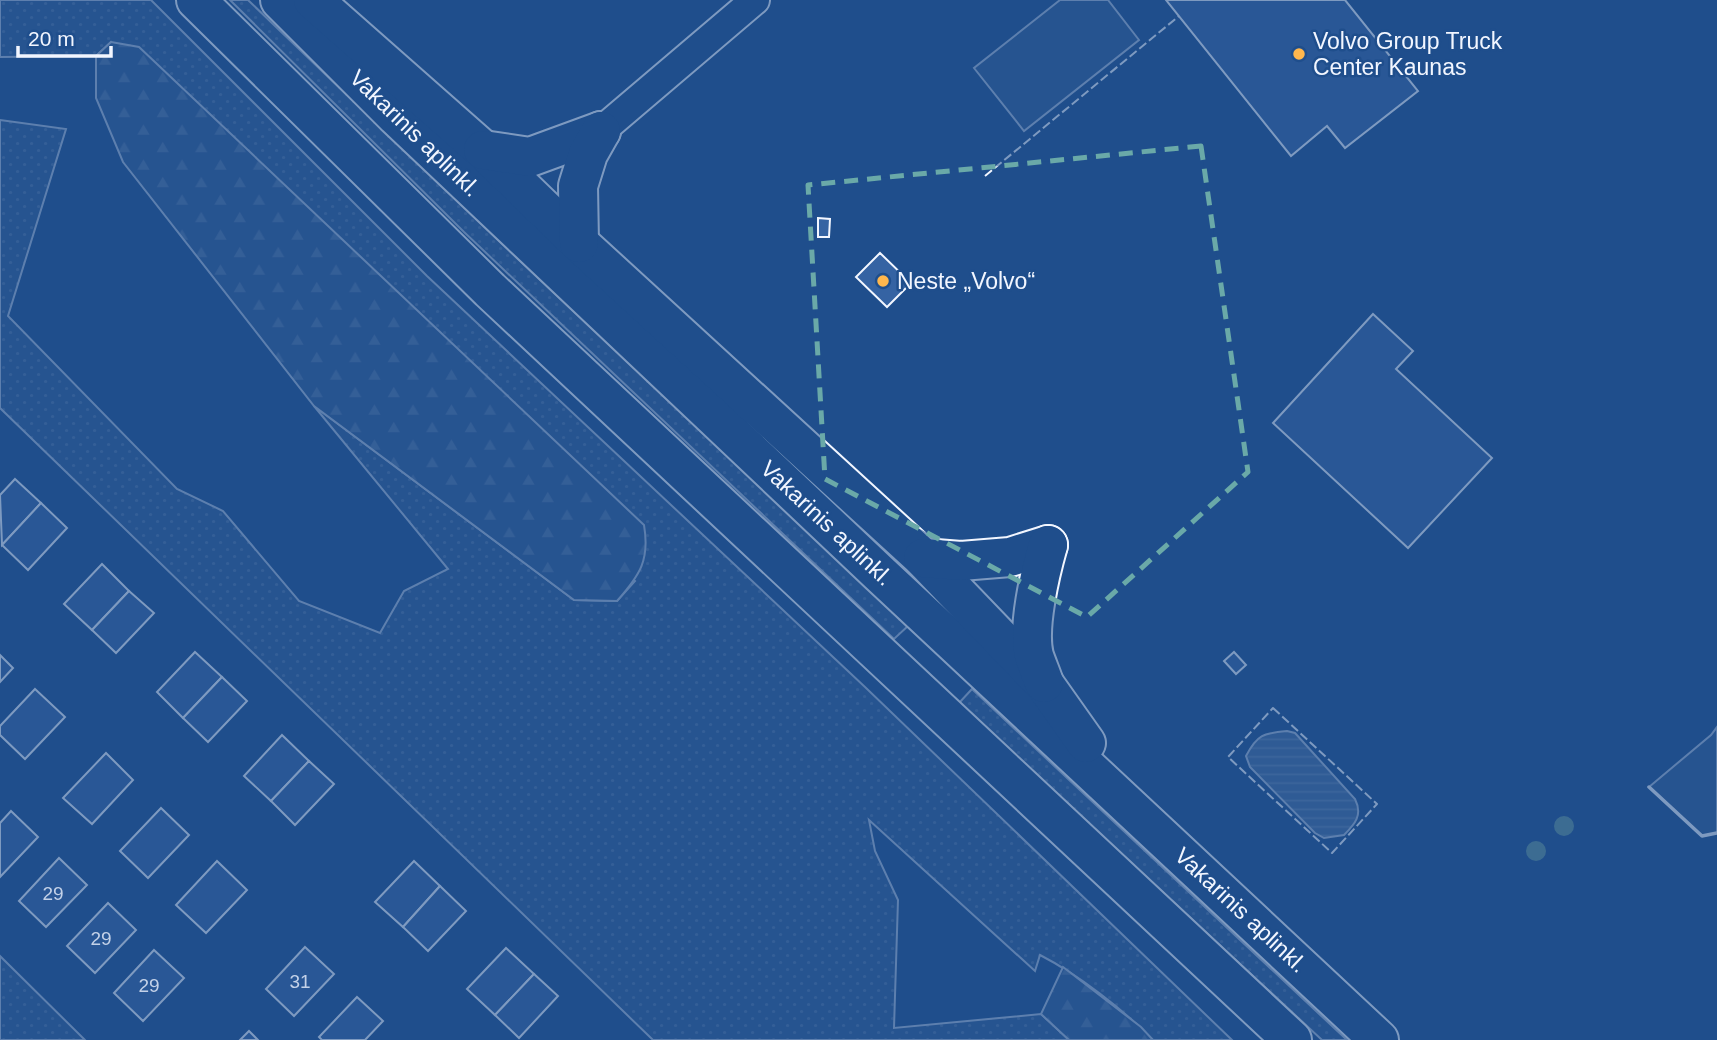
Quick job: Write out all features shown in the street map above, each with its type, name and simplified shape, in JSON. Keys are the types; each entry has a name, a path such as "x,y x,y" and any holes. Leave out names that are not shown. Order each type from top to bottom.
{"highway":[{"path":"196,0 490,290 1292,1040"},
{"name":"Vakarinis aplinkl.","path":"280,0 396,116 879,573 1379,1040"},
{"path":"313,0 483,150 579,243 923,558 1045,685 1129,805"},
{"path":"483,150 530,157 601,131"},
{"path":"579,243 578,186 588,153 601,131"},
{"path":"923,558 961,561 1010,557 1048,545 1037,585 1033,654 1045,685"}],"street":[{"path":"601,131 755,0"}],"highlighted area":[{"path":"1201,146 1248,472 1087,617 825,479 808,185"}],"green space":[{"path":"0,0 151,0 427,276 865,687 1232,1040 1153,1040 1100,993 1040,955 1035,971 869,820 875,851 898,900 894,1028 1041,1014 1069,1040 653,1040 0,408 0,120 66,129 8,316 177,489 223,511 299,601 380,633 404,591 448,569 314,406 574,600 617,601 635,581 111,42 96,56 0,57"},
{"path":"230,0 248,0 518,259 908,626 894,639 464,232"},
{"path":"111,42 139,47 644,525 644,558 632,583 617,601 574,600 314,406 123,162 96,98 96,56"},
{"path":"972,689 1347,1040 1322,1040 959,703"},
{"path":"0,956 85,1040 0,1040"},
{"path":"1063,967 1141,1027 1153,1040 1069,1040 1041,1014"}],"shaded area":[{"path":"1060,0 1108,0 1139,40 1024,131 974,68"},
{"path":"1717,727 1717,833 1702,836 1649,787"},
{"path":"1287,731 1295,733 1355,799 1357,819 1344,835 1324,838 1315,833 1250,767 1246,756 1257,739 1266,734"}],"building":[{"name":"Volvo Group Truck Center Kaunas","path":"1166,0 1345,0 1418,91 1345,148 1327,126 1291,156"},
{"path":"818,218 830,219 829,237 818,237"},
{"path":"880,253 911,283 887,307 856,277"},
{"path":"1373,314 1413,351 1396,369 1492,458 1408,548 1273,423"},
{"path":"15,479 41,503 2,545 0,495"},
{"path":"41,503 67,528 28,570 2,545"},
{"path":"102,564 129,591 92,630 64,604"},
{"path":"129,591 154,613 116,653 92,630"},
{"path":"195,652 222,677 183,718 157,692"},
{"path":"1234,652 1246,665 1236,674 1224,661"},
{"path":"0,655 13,668 0,682"},
{"path":"222,677 247,701 208,742 183,718"},
{"path":"35,689 65,717 25,759 0,735 0,726"},
{"path":"282,735 309,761 271,801 244,776"},
{"path":"106,753 133,780 92,824 63,798"},
{"path":"309,761 334,784 295,825 271,801"},
{"path":"161,808 189,835 148,878 120,851"},
{"path":"11,811 38,837 0,877 0,823"},
{"path":"59,858 87,885 46,927 19,901"},
{"path":"217,861 247,890 206,933 176,905"},
{"path":"414,861 440,886 403,927 375,902"},
{"path":"440,886 466,911 428,951 403,927"},
{"path":"108,903 136,930 95,973 67,946"},
{"path":"305,947 334,974 294,1016 266,989"},
{"path":"506,948 534,974 495,1015 467,989"},
{"path":"154,950 184,978 143,1021 114,993"},
{"path":"534,974 558,996 519,1038 495,1015"},
{"path":"357,997 383,1021 365,1040 322,1040 319,1037"},
{"path":"249,1031 258,1040 240,1040"}],"fence":[{"path":"985,176 1179,16"},
{"path":"1273,708 1377,804 1332,853 1228,757 1273,708"}],"wall":[{"path":"1649,787 1702,836 1717,833"}],"place":[{"name":"Volvo Group Truck Center Kaunas","path":"1299,54"},
{"name":"Neste „Volvo“","path":"883,281"}]}
